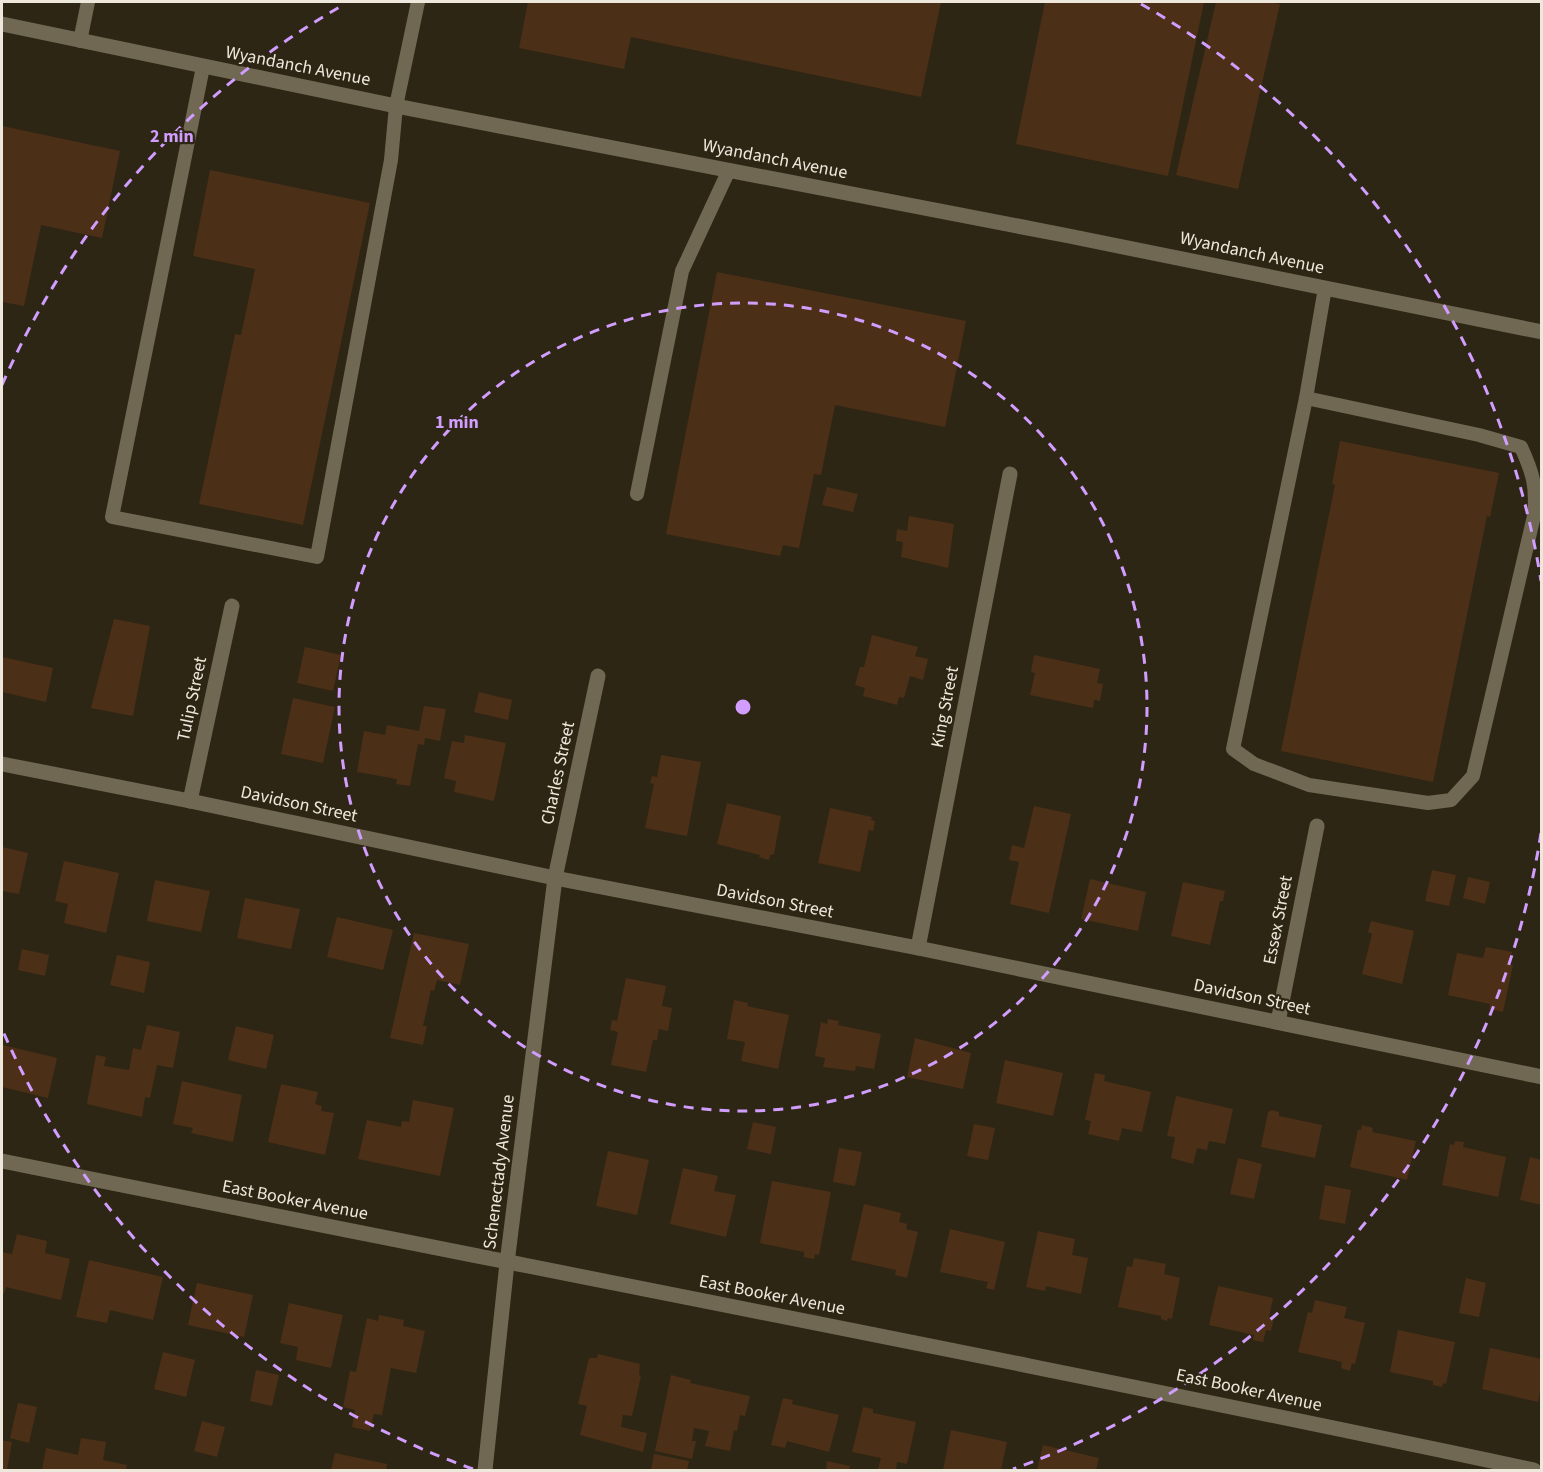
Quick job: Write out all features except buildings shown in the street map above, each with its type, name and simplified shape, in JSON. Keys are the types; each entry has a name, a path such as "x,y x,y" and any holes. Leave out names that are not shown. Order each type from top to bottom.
{"street":[{"name":"Wyandanch Avenue","path":"2,24 396,106 1326,288 1541,334"},
{"name":"King Street","path":"918,948 1010,474"},
{"name":"Tulip Street","path":"190,801 232,606"},
{"name":"Charles Street","path":"555,878 598,676"},
{"name":"Davidson Street","path":"2,764 555,878 918,948 1542,1077"},
{"name":"Essex Street","path":"1278,1022 1317,826"},
{"name":"Schenectady Avenue","path":"485,1470 507,1263 555,878"},
{"name":"East Booker Avenue","path":"2,1161 1126,1384 1534,1470"}],"lane":[{"path":"80,41 88,2"},
{"path":"203,67 112,517 317,557 391,160 396,106 418,2"},
{"path":"637,494 682,271 729,170"},
{"path":"1306,398 1479,435 1521,447 1531,469 1537,492 1534,516 1473,776 1451,800 1428,803 1309,785 1254,764 1233,749 1306,398 1326,288"}]}
